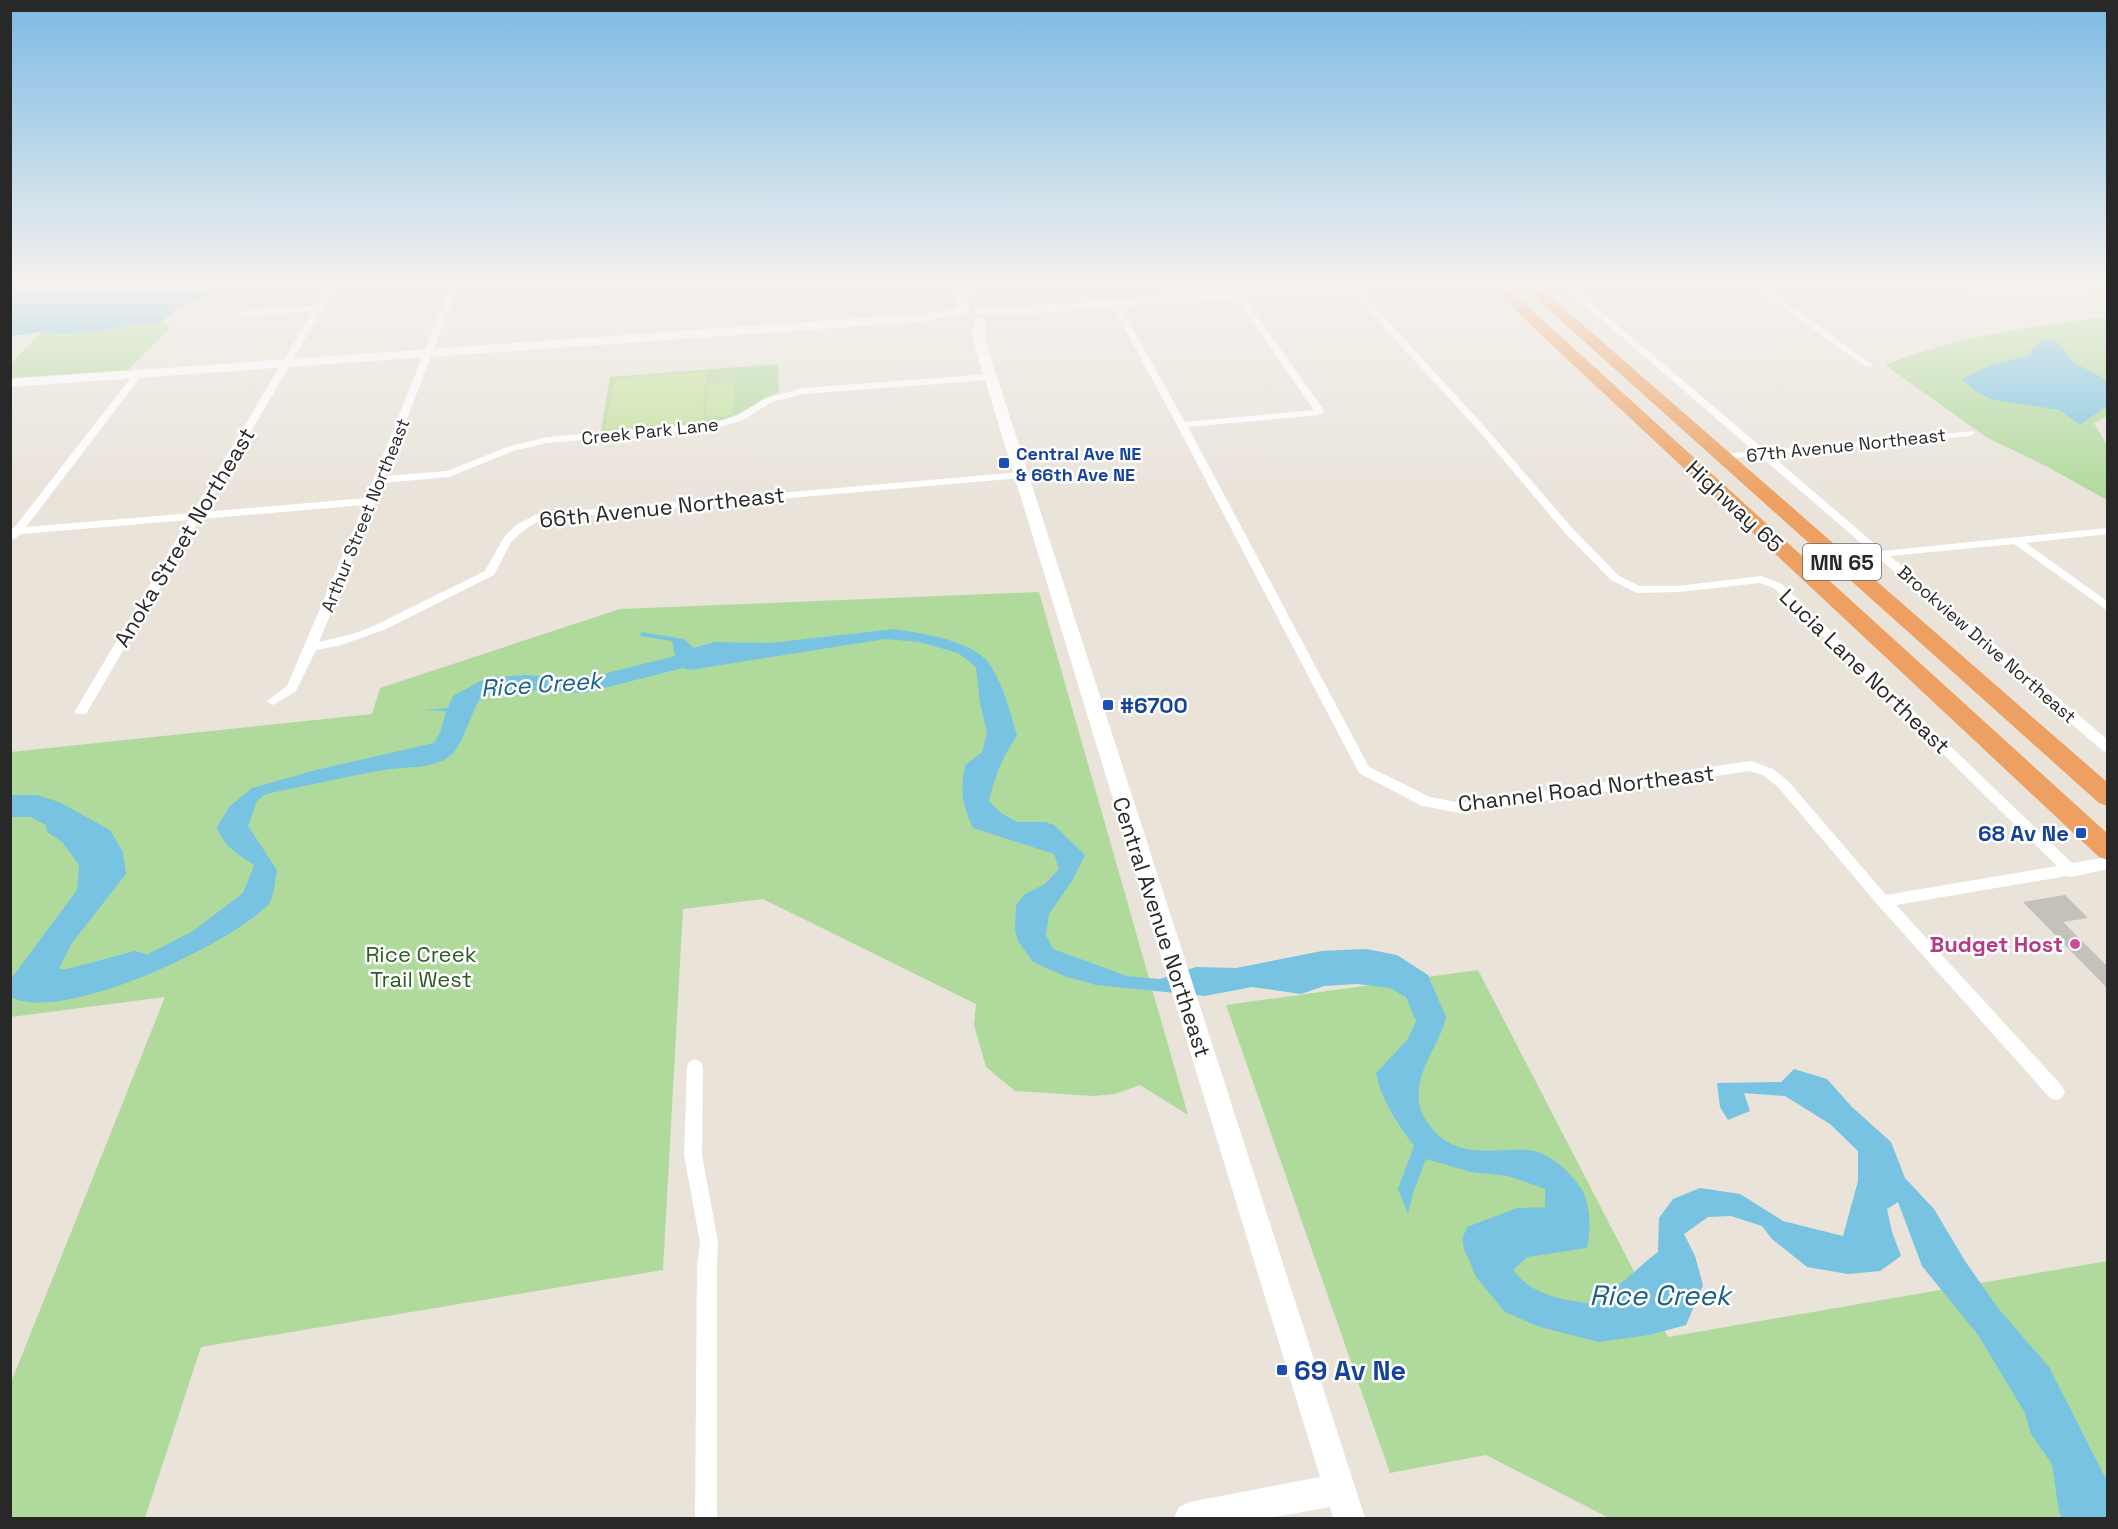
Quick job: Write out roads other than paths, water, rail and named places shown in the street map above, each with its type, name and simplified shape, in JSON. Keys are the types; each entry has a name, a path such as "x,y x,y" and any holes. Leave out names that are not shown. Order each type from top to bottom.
{"highway":[{"name":"Highway 65","path":"1571,355 2108,850"},
{"name":"Highway 65","path":"1608,355 2108,797"}],"street":[{"name":"Anoka Street Northeast","path":"81,711 291,355"},
{"path":"10,383 396,355"},
{"name":"Arthur Street Northeast","path":"273,701 292,688 311,647 429,355"},
{"name":"Central Avenue Northeast","path":"984,355 1349,1518"},
{"name":"Channel Road Northeast","path":"1144,355 1364,770 1427,802 1460,808 1751,766 1768,772 1783,784 1883,902 2056,1092"},
{"path":"1182,424 1320,412 1280,355"},
{"name":"Lucia Lane Northeast","path":"1415,355 1482,429 1569,531 1615,578 1636,590 1678,589 1761,579 1778,586 2071,871"},
{"name":"Brookview Drive Northeast","path":"1648,355 2108,748"},
{"path":"1855,355 1869,365"},
{"path":"13,535 140,374"},
{"name":"Creek Park Lane","path":"380,480 449,474 510,449 547,440 713,426 740,418 769,400 803,391 990,376"},
{"name":"67th Avenue Northeast","path":"1723,457 1970,433"},
{"name":"66th Avenue Northeast","path":"311,647 327,645 365,633 490,573 497,553 518,527 537,516 1021,475"},
{"path":"13,535 371,501"},
{"path":"1882,554 2108,531"},
{"path":"2017,541 2108,608"},
{"path":"1883,902 2108,863"},
{"path":"694,1067 693,1155 709,1242 706,1266 706,1518"},
{"path":"1190,1518 1340,1489"}],"water":[{"path":"2029,355 2068,355 2078,365 2107,382 2107,406 2080,425 2060,410 1993,400 1975,391 1962,379 1989,366"},
{"name":"Rice Creek","path":"894,629 944,639 970,648 988,662 998,678 1017,736 1000,767 989,801 1001,813 1017,822 1045,822 1054,825 1085,855 1072,881 1049,914 1046,935 1053,949 1127,976 1160,979 1196,967 1236,968 1322,951 1366,949 1397,955 1428,975 1446,1017 1424,1069 1419,1091 1420,1106 1429,1125 1441,1137 1463,1148 1489,1151 1528,1150 1543,1154 1566,1170 1578,1183 1585,1196 1589,1218 1587,1248 1527,1257 1513,1270 1521,1279 1539,1291 1571,1301 1594,1304 1658,1252 1659,1218 1673,1199 1700,1188 1740,1194 1783,1221 1843,1236 1858,1181 1858,1151 1830,1124 1785,1096 1744,1093 1750,1111 1728,1120 1720,1107 1717,1083 1781,1082 1794,1069 1827,1079 1852,1107 1891,1142 1905,1178 1934,1209 1965,1261 1998,1308 2049,1367 2107,1481 2107,1518 2062,1518 2059,1512 2052,1464 2031,1434 2025,1413 1978,1335 1922,1266 1898,1202 1887,1209 1901,1256 1880,1271 1848,1274 1807,1267 1772,1239 1762,1226 1731,1216 1708,1217 1684,1234 1695,1256 1703,1285 1686,1325 1649,1335 1599,1342 1540,1327 1505,1312 1476,1277 1463,1246 1470,1232 1492,1225 1520,1229 1545,1210 1545,1189 1508,1176 1471,1172 1426,1159 1408,1214 1398,1189 1414,1146 1386,1102 1376,1073 1408,1039 1416,1021 1406,997 1390,988 1357,984 1324,986 1301,994 1252,987 1205,996 1096,985 1064,976 1033,962 1018,941 1015,929 1016,905 1025,894 1045,884 1059,869 1054,854 973,828 963,797 963,774 965,765 982,752 987,733 980,703 976,667 958,653 919,642 885,639 690,670 683,668 584,693 501,689 486,691 475,708 458,746 453,753 440,762 369,773 266,794 257,801 248,826 277,870 270,902 248,922 183,959 104,990 67,1000 35,1002 11,997 11,979 77,890 79,865 62,842 47,832 46,825 31,817 11,817 11,795 37,795 59,802 110,830 123,852 126,874 72,943 57,973 67,982 102,974 148,954 193,931 243,893 254,865 227,844 217,827 230,806 252,788 316,770 434,743 441,730 446,711 423,710 448,708 453,696 486,678 524,675 583,679 675,656 672,641 640,636 641,632 684,639 694,648 714,642 770,643"}],"waterway":[{"name":"Rice Creek","path":"37,982 67,982 135,963"},
{"name":"Rice Creek","path":"1480,1240 1517,1225 1558,1224"}],"place":[{"name":"Central Ave NE & 66th Ave NE","path":"1004,463"},
{"name":"#6700","path":"1108,705"},
{"name":"68 Av Ne","path":"2081,833"},
{"name":"Budget Host","path":"2075,944"},
{"name":"69 Av Ne","path":"1282,1370"}],"park label":[{"name":"Rice Creek Trail West","path":"421,966"}]}
